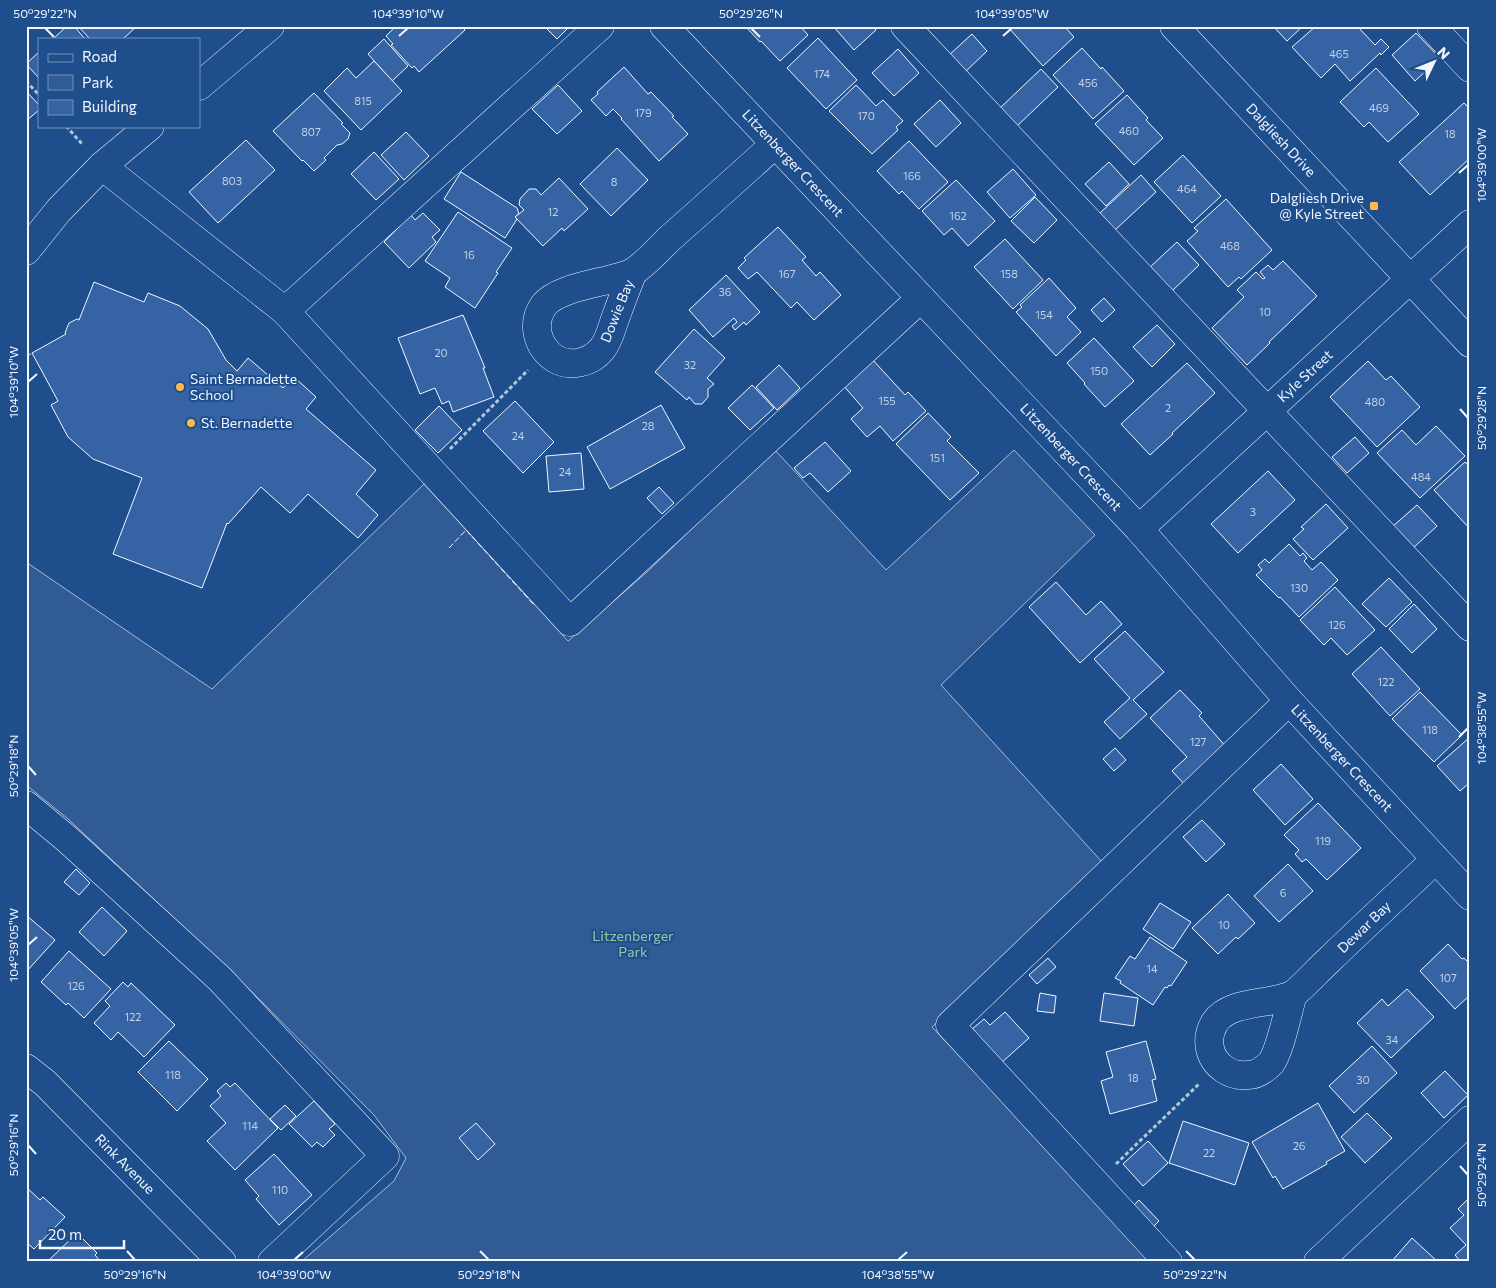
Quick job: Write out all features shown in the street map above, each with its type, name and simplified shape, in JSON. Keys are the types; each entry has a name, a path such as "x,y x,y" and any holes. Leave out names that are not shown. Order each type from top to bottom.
{"street":[{"path":"200,85 270,26"},
{"path":"285,311 600,26"},
{"name":"Litzenberger Crescent","path":"664,26 1139,529 1289,700 1470,896"},
{"path":"905,26 1470,627"},
{"name":"Dalgliesh Drive","path":"1174,26 1470,343"},
{"path":"1431,26 1470,68"},
{"path":"26,252 59,210 102,166 148,128"},
{"name":"Dowie Bay","path":"633,272 608,338 602,349 593,358 581,363 568,363 556,360 546,352 539,341 536,329 538,316 548,301 565,292 633,272 776,144"},
{"path":"102,166 285,311 570,622 921,298"},
{"name":"Kyle Street","path":"1139,529 1470,224"},
{"path":"1168,1262 950,1025 1289,700"},
{"path":"26,805 67,839 220,979 385,1156 272,1262"},
{"name":"Dewar Bay","path":"1218,1065 1212,1055 1209,1044 1210,1032 1216,1021 1225,1013 1236,1008 1293,994 1435,860"},
{"path":"1218,1065 1228,1072 1240,1076 1252,1075 1263,1070 1271,1062 1277,1051 1293,994"},
{"name":"Rink Avenue","path":"26,1068 46,1084 222,1262"},
{"path":"1318,1262 1470,1120"}],"path":[{"path":"26,81 38,94"},
{"path":"430,470 546,352"},
{"path":"1096,1183 1218,1065"}],"green space":[{"name":"Litzenberger Park","path":"774,449 886,570 1014,450 1095,535 941,685 1103,863 932,1027 1153,1262 301,1262 394,1181 406,1158 374,1115 238,978 67,818 26,785 26,562 212,689 424,484 568,641 647,572"}],"building":[{"path":"67,26 74,26 84,38 54,38"},
{"path":"78,26 137,26 124,38 89,38"},
{"path":"396,26 462,26 465,30 419,72 414,66 412,68 391,45 393,44 386,36"},
{"path":"544,26 570,26 557,39"},
{"path":"745,26 800,26 808,35 780,61"},
{"path":"833,26 873,26 876,30 854,50"},
{"path":"1007,26 1064,26 1074,37 1043,66"},
{"path":"1273,26 1303,26 1287,41"},
{"path":"1316,26 1357,26 1375,45 1381,39 1389,47 1350,81 1335,64 1321,78 1292,47"},
{"path":"1416,33 1440,58 1415,81 1392,55"},
{"path":"972,34 987,51 963,74 947,57"},
{"path":"818,38 857,80 826,109 787,68"},
{"path":"384,39 408,66 392,81 368,54"},
{"path":"1082,48 1124,91 1093,119 1053,75"},
{"path":"898,49 919,73 894,96 872,73"},
{"path":"38,53 38,77 26,64"},
{"path":"374,61 402,91 361,130 324,91 347,68 356,78"},
{"path":"624,67 648,94 651,92 674,116 672,117 688,134 659,161 613,109 606,116 591,100"},
{"path":"1376,68 1419,114 1388,142 1369,122 1364,127 1340,102"},
{"path":"1041,69 1058,87 1016,127 999,109"},
{"path":"558,85 582,111 557,134 532,109"},
{"path":"856,85 876,106 883,100 903,121 896,127 898,130 872,154 829,111"},
{"path":"26,91 38,104 38,111 26,121"},
{"path":"314,93 350,133 348,139 342,144 337,145 324,158 326,160 314,171 273,131"},
{"path":"1127,95 1163,138 1134,165 1095,124"},
{"path":"940,100 961,123 936,147 914,124"},
{"path":"1464,103 1470,109 1470,158 1430,195 1399,162"},
{"path":"406,132 429,156 404,180 381,155"},
{"path":"246,140 275,170 218,223 189,192"},
{"path":"909,141 948,182 919,209 902,191 899,194 877,171"},
{"path":"617,148 648,180 611,216 580,184"},
{"path":"374,152 399,179 376,200 351,174"},
{"path":"1183,155 1221,196 1192,223 1154,182"},
{"path":"1109,162 1129,184 1106,206 1085,184"},
{"path":"1013,169 1036,195 1010,218 987,192"},
{"path":"461,172 517,208 519,214 515,217 517,219 505,238 444,199"},
{"path":"1141,175 1156,192 1115,230 1100,213"},
{"path":"559,178 588,209 564,231 562,228 543,246 515,217 524,210 519,205 520,199 529,189 536,189 541,195"},
{"path":"956,180 995,221 968,246 952,228 944,235 922,211"},
{"path":"1035,197 1057,220 1034,243 1011,221"},
{"path":"1226,199 1272,250 1241,279 1239,277 1228,287 1187,241 1198,231 1194,228"},
{"path":"458,212 512,248 475,308 445,287 450,278 425,261"},
{"path":"423,213 440,230 432,237 436,242 409,268 384,242 411,215 415,220"},
{"path":"778,227 806,257 802,260 816,276 820,272 841,295 814,320 797,302 791,308 757,272 748,279 738,268 746,260 744,258"},
{"path":"1005,239 1043,280 1013,309 974,267"},
{"path":"1177,242 1199,265 1171,292 1149,268"},
{"path":"1283,261 1317,296 1247,365 1212,328 1244,297 1237,290 1256,272 1263,279 1265,278 1260,272 1268,265 1273,270"},
{"path":"726,275 760,312 746,325 744,322 735,330 732,326 737,322 734,318 713,337 689,310"},
{"path":"1049,278 1076,308 1067,317 1081,332 1056,356 1016,312 1022,307 1020,305"},
{"name":"St. Bernadette","path":"94,282 144,302 148,293 180,306 208,329 226,360 237,371 248,358 283,388 293,376 316,397 306,409 376,470 356,494 378,515 358,538 308,494 290,513 261,487 227,523 202,588 113,554 142,478 93,459 68,437 51,405 58,401 32,353 66,334 69,323 77,319 79,320"},
{"path":"1104,298 1115,310 1102,322 1091,310"},
{"path":"463,315 485,368 483,368 494,397 453,412 449,401 442,404 435,388 420,394 398,338"},
{"path":"1157,325 1175,344 1152,367 1133,347"},
{"path":"694,329 725,358 707,378 714,384 708,389 708,397 702,404 695,404 689,397 687,400 655,372"},
{"path":"1094,338 1134,381 1105,407 1067,363"},
{"path":"871,358 905,395 908,392 926,411 893,441 880,426 867,437 851,419 863,408 842,384"},
{"path":"1368,361 1386,380 1391,376 1420,407 1377,447 1330,397"},
{"path":"1187,363 1215,393 1150,455 1121,424"},
{"path":"779,365 800,388 777,410 756,387"},
{"path":"752,385 774,408 750,430 728,408"},
{"path":"515,401 554,442 523,473 483,431"},
{"path":"661,405 685,448 610,489 587,447"},
{"path":"439,406 462,430 438,453 415,430"},
{"path":"928,413 951,437 947,441 979,473 950,500 896,444"},
{"path":"1436,426 1465,456 1420,498 1377,453 1402,430 1416,445"},
{"path":"1355,437 1369,453 1347,473 1332,457"},
{"path":"825,442 851,471 828,492 810,473 803,478 794,468"},
{"path":"581,453 584,489 549,492 546,456"},
{"path":"1465,462 1470,467 1470,529 1434,490"},
{"path":"1268,471 1295,500 1238,553 1211,524"},
{"path":"659,487 674,503 662,514 647,498"},
{"path":"1326,504 1348,528 1313,560 1293,539 1304,529 1301,527"},
{"path":"1417,505 1437,526 1412,549 1392,527"},
{"path":"1289,544 1300,556 1303,553 1307,558 1304,561 1312,570 1321,562 1338,580 1299,617 1256,575 1262,570 1258,565 1265,559 1269,563"},
{"path":"1389,578 1412,602 1386,627 1362,604"},
{"path":"1056,582 1086,615 1101,601 1122,624 1080,663 1029,607"},
{"path":"1335,587 1375,630 1347,655 1331,638 1324,645 1300,620"},
{"path":"1414,604 1437,629 1412,653 1389,629"},
{"path":"1125,631 1164,672 1133,700 1147,714 1120,739 1104,722 1130,698 1094,659"},
{"path":"1381,647 1420,689 1390,716 1352,674"},
{"path":"1180,690 1202,713 1199,716 1228,749 1187,787 1172,771 1187,757 1150,718"},
{"path":"1420,692 1462,735 1434,762 1392,719"},
{"path":"1470,737 1470,785 1468,784 1460,791 1437,766"},
{"path":"1115,748 1126,760 1114,771 1103,759"},
{"path":"1281,764 1313,799 1285,825 1253,790"},
{"path":"1318,803 1361,848 1327,880 1306,859 1302,862 1295,854 1299,850 1284,835"},
{"path":"1202,820 1225,844 1206,862 1183,837"},
{"path":"1288,864 1313,891 1279,922 1254,896"},
{"path":"76,869 90,883 79,895 64,882"},
{"path":"1228,894 1255,923 1218,954 1192,928"},
{"path":"1160,903 1191,922 1173,949 1143,929"},
{"path":"102,907 127,931 104,956 79,932"},
{"path":"26,915 55,940 27,971 26,971"},
{"path":"1150,937 1187,962 1171,986 1165,987 1153,1005 1115,978 1130,956 1135,959"},
{"path":"1448,944 1462,959 1464,958 1470,964 1470,995 1455,1009 1420,971"},
{"path":"69,951 111,989 84,1018 68,1003 66,1005 41,982"},
{"path":"1048,958 1056,967 1037,984 1029,975"},
{"path":"123,982 128,987 131,983 175,1025 144,1057 118,1032 111,1040 94,1023 110,1006 105,1001"},
{"path":"1407,989 1434,1017 1391,1058 1357,1023 1382,999 1388,1006"},
{"path":"1040,993 1056,996 1054,1013 1037,1011"},
{"path":"1104,993 1138,998 1134,1026 1100,1021"},
{"path":"1005,1012 1029,1038 1000,1064 971,1030 984,1019 990,1025"},
{"path":"169,1041 208,1079 177,1111 138,1072"},
{"path":"1146,1041 1156,1079 1152,1080 1157,1101 1110,1114 1101,1081 1113,1077 1106,1052"},
{"path":"1372,1046 1397,1073 1354,1113 1329,1086"},
{"path":"1445,1071 1468,1095 1444,1118 1421,1093"},
{"path":"226,1083 230,1087 235,1083 278,1128 235,1170 207,1141 226,1123 210,1106 221,1096 217,1091"},
{"path":"314,1101 335,1124 329,1129 335,1135 323,1147 317,1142 312,1147 289,1124"},
{"path":"1318,1103 1345,1151 1326,1162 1327,1164 1283,1189 1275,1176 1273,1178 1252,1142"},
{"path":"285,1105 296,1116 281,1130 270,1119"},
{"path":"1367,1113 1392,1138 1365,1163 1341,1137"},
{"path":"1183,1121 1249,1143 1235,1185 1169,1163"},
{"path":"476,1123 495,1144 478,1160 459,1138"},
{"path":"1148,1141 1168,1163 1143,1186 1123,1164"},
{"path":"274,1154 312,1195 279,1225 256,1199 259,1196 245,1180"},
{"path":"26,1187 40,1200 43,1197 65,1217 34,1249 26,1242"},
{"path":"1468,1199 1470,1201 1470,1262 1461,1262 1455,1255 1466,1245 1450,1228 1464,1215 1458,1209"},
{"path":"1139,1200 1159,1221 1152,1228 1132,1207"},
{"path":"77,1233 97,1253 95,1255 101,1262 47,1262"},
{"path":"1412,1238 1438,1262 1392,1261"}],"fence":[{"path":"26,357 32,353"},
{"path":"449,548 466,530 534,605"}],"place":[{"name":"Dalgliesh Drive @ Kyle Street","path":"1374,206"},
{"name":"Saint Bernadette School","path":"180,387"},
{"name":"St. Bernadette","path":"191,423"}]}
